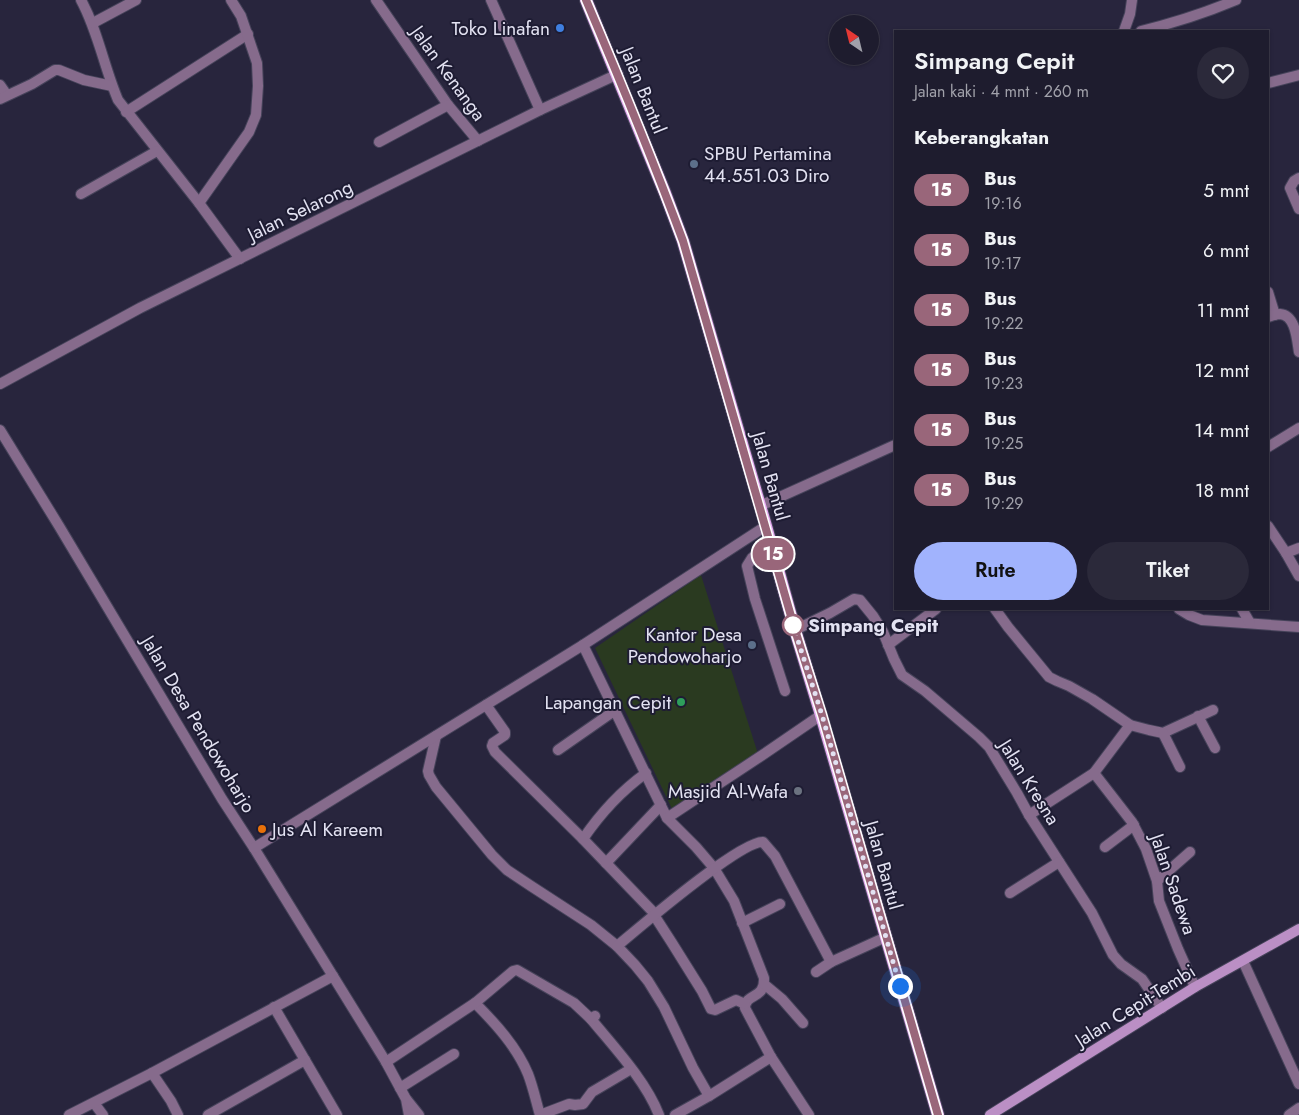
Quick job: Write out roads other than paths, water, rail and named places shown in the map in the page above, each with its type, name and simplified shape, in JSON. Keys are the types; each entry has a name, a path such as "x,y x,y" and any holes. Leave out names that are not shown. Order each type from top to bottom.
{"main road":[{"name":"Jalan Bantul","path":"586,0 618,74 683,241 938,1115"},
{"name":"Jalan Cepit-Tembi","path":"990,1115 1195,987 1299,928"}],"street":[{"path":"81,0 92,23 118,100 240,259"},
{"path":"92,23 136,0"},
{"path":"199,204 249,132 256,115 257,63 241,16 232,0"},
{"name":"Jalan Kenanga","path":"376,0 448,105 478,141"},
{"path":"491,0 540,110"},
{"path":"1124,30 1130,14 1132,0"},
{"path":"1146,30 1165,26 1236,0"},
{"path":"126,112 248,34"},
{"path":"0,85 3,97 32,84 50,72 59,70 84,80 112,86"},
{"name":"Jalan Selarong","path":"0,384 140,308 540,110 618,74"},
{"path":"1269,83 1299,75"},
{"path":"379,142 448,105"},
{"path":"80,194 157,151"},
{"path":"1299,178 1294,181 1290,188 1299,210"},
{"path":"1269,300 1271,316 1281,314 1297,327 1299,352"},
{"path":"1269,446 1299,428"},
{"name":"Jalan Desa Pendowoharjo","path":"0,430 222,799 386,1062 406,1099 409,1115"},
{"path":"760,506 894,444"},
{"path":"254,848 583,645 766,526"},
{"path":"1269,528 1299,576"},
{"path":"771,543 752,558 747,566 755,600 785,691"},
{"path":"1286,553 1299,548"},
{"name":"Jalan Kresna","path":"795,630 854,599 858,599 873,616 883,632 902,675 925,691 980,737 989,748 1029,816 1092,913 1113,955 1121,964 1142,979 1162,1008"},
{"path":"888,645 935,610"},
{"path":"996,610 1049,677 1092,699 1130,725 1163,733 1213,710"},
{"path":"1180,610 1189,616 1202,620 1299,627"},
{"path":"1243,610 1250,623"},
{"path":"583,645 667,818 714,868 734,901 763,974 764,988 745,1004"},
{"path":"486,705 505,732 505,735 493,743 492,746 495,752 583,839 654,915 702,991 711,1010 736,1000 745,1004"},
{"path":"558,750 614,710"},
{"path":"667,818 822,715"},
{"path":"1198,716 1215,748"},
{"path":"1029,816 1094,773 1130,725"},
{"path":"1163,733 1180,767"},
{"path":"436,736 429,765 429,775 436,787 492,855 507,870 591,925 617,946 635,965 654,991 672,1021 693,1068 709,1096"},
{"path":"583,839 628,786 646,773"},
{"name":"Jalan Sadewa","path":"1094,773 1134,825 1146,849 1157,881 1159,901 1195,987"},
{"path":"606,863 661,805"},
{"path":"1105,847 1134,825"},
{"path":"617,946 714,868 749,846 763,842 775,856 831,962"},
{"path":"1157,881 1190,852"},
{"path":"1010,893 1059,862"},
{"path":"742,923 780,904"},
{"path":"816,972 831,962 886,936"},
{"path":"1243,961 1299,1084"},
{"path":"386,1062 475,1002 508,974 517,970 574,1003 593,1017 650,1094 658,1115"},
{"path":"69,1115 152,1073 333,976"},
{"path":"764,984 782,999 803,1023"},
{"path":"475,1002 500,1030 520,1058 527,1072 540,1115 569,1104 583,1104 592,1092 631,1069"},
{"path":"745,1004 745,1008 770,1057 809,1115"},
{"path":"274,1007 337,1115"},
{"path":"400,1088 454,1054"},
{"path":"675,1115 709,1096 770,1057"},
{"path":"208,1115 305,1060"},
{"path":"152,1073 178,1115"},
{"path":"406,1099 419,1115"},
{"path":"94,1103 103,1115"},
{"path":"1289,1115 1299,1108"}],"place":[{"name":"Toko Linafan","path":"560,28"},
{"name":"SPBU Pertamina 44.551.03 Diro","path":"694,164"},
{"name":"Simpang Cepit","path":"793,625"},
{"name":"Kantor Desa Pendowoharjo","path":"752,645"},
{"name":"Lapangan Cepit","path":"681,702"},
{"name":"Masjid Al-Wafa","path":"798,791"},
{"name":"Jus Al Kareem","path":"262,829"}]}
